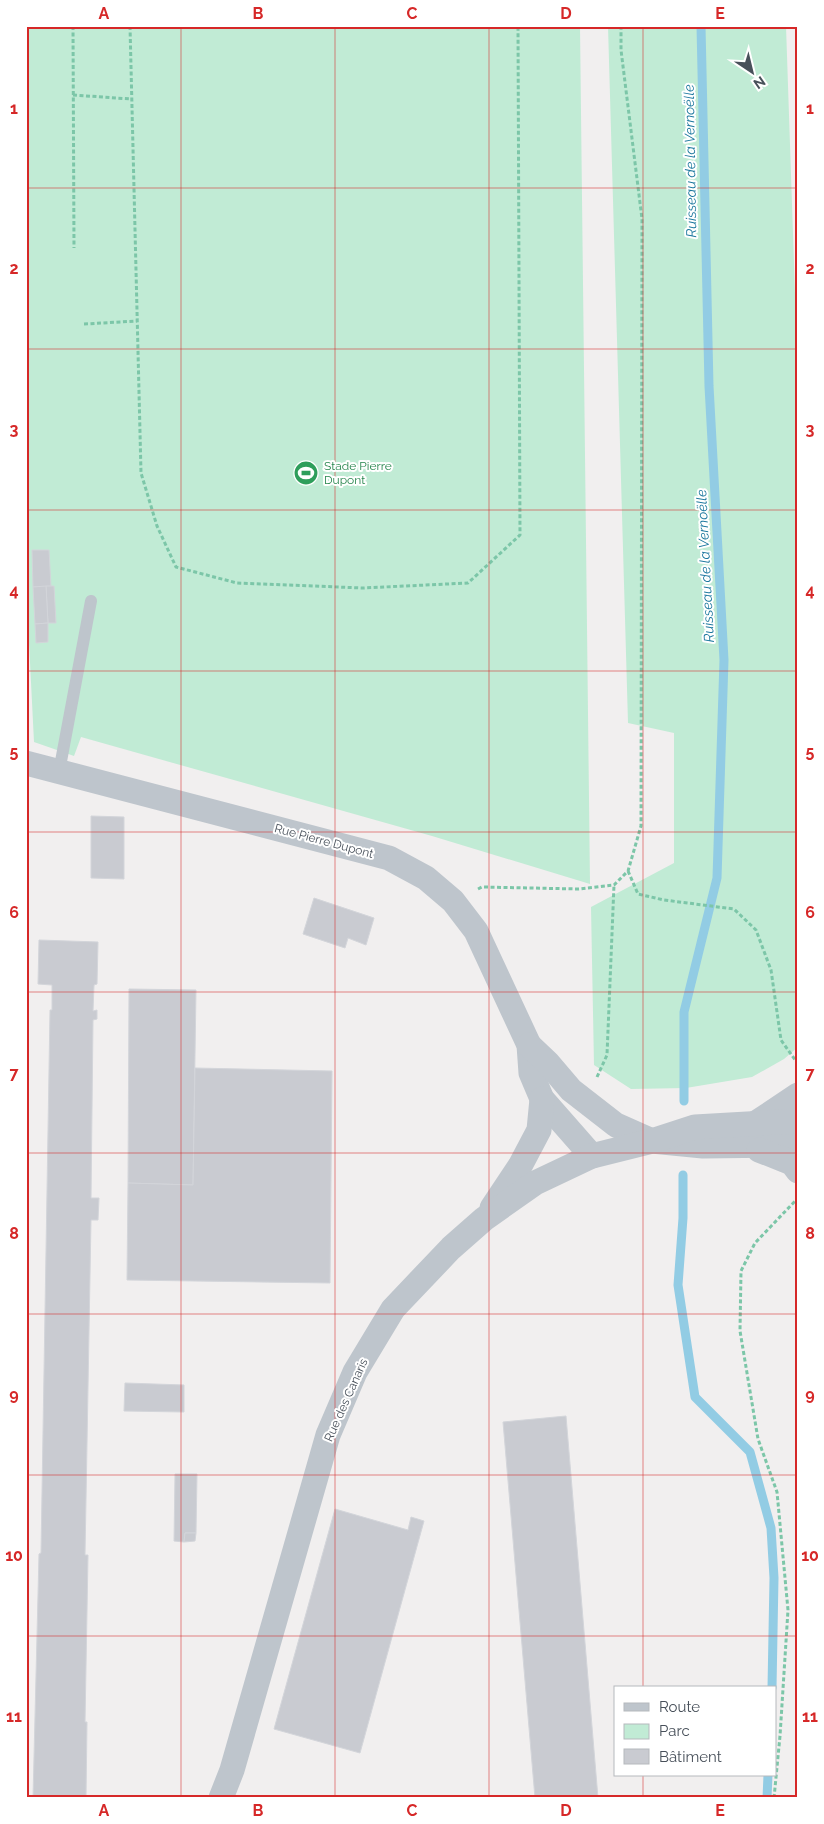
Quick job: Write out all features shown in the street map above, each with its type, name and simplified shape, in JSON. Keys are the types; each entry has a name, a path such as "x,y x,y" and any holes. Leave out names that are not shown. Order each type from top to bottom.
{"street":[{"name":"Rue Pierre Dupont","path":"26,763 389,858 426,878 453,901 476,931 529,1045"},
{"path":"529,1045 532,1073 542,1099 592,1156"},
{"path":"529,1045 548,1063 571,1090 616,1125 652,1141"},
{"path":"751,1134 798,1095"},
{"path":"484,1219 520,1166 540,1130 542,1099"},
{"path":"751,1134 798,1121"},
{"name":"Rue des Canaris","path":"221,1798 232,1770 328,1435 356,1372 394,1309 451,1248 484,1219 536,1183 592,1156 652,1141 695,1127 751,1134"},
{"path":"751,1134 798,1145"},
{"path":"751,1134 792,1163 798,1172"}],"lane":[{"path":"59,772 91,601"}],"path":[{"path":"73,26 74,248"},
{"path":"130,26 141,473 157,526 176,567 237,583 363,588 468,583 520,535 518,26"},
{"path":"453,901 482,887 579,889 614,885 628,871 641,826 642,219 622,50 621,26"},
{"path":"73,95 131,99"},
{"path":"84,324 137,321"},
{"path":"628,871 638,894 734,908 756,930 771,970 781,1040 798,1064"},
{"path":"594,1082 607,1055 614,885"},
{"path":"776,1771 788,1610 777,1492 758,1439 740,1331 741,1271 755,1243 798,1198"},
{"path":"774,1798 776,1776"}],"green space":[{"name":"Stade Pierre Dupont","path":"26,26 580,26 590,884 432,836 81,737 74,756 34,742 26,583"},
{"path":"608,26 786,26 798,382 798,1047 784,1059 752,1077 686,1088 631,1089 594,1065 591,907 674,863 674,733 628,723"}],"building":[{"path":"32,550 49,550 51,587 33,587"},
{"path":"46,586 54,586 56,623 48,623"},
{"path":"46,586 48,623 35,624 33,587"},
{"path":"48,623 48,642 36,643 35,624"},
{"path":"91,816 124,817 124,879 91,878"},
{"path":"314,898 374,918 366,945 348,938 345,948 303,934"},
{"path":"39,940 98,942 97,984 94,985 93,1011 97,1010 97,1019 93,1020 91,1198 99,1198 98,1220 91,1220 85,1555 88,1555 85,1722 87,1722 86,1798 33,1798 39,1554 41,1553 50,1010 52,1010 52,985 38,984"},
{"path":"129,989 196,990 193,1185 128,1183"},
{"path":"195,1068 332,1071 330,1283 127,1280 128,1183 193,1185"},
{"path":"125,1383 184,1385 184,1412 124,1411"},
{"path":"566,1416 598,1798 535,1798 503,1422"},
{"path":"175,1474 197,1474 196,1533 185,1533 184,1542 174,1541"},
{"path":"335,1509 408,1530 411,1517 424,1521 360,1753 274,1729"},
{"path":"185,1533 196,1533 195,1541 184,1542"}],"waterway":[{"name":"Ruisseau de la Vernoëlle","path":"684,1101 684,1012 717,878 724,660 709,386 701,26"},
{"name":"Ruisseau de la Vernoëlle","path":"683,1175 683,1218 678,1285 695,1397 750,1452 771,1528 774,1578 772,1686"},
{"name":"Ruisseau de la Vernoëlle","path":"767,1798 768,1776"}],"place":[{"name":"Stade Pierre Dupont","path":"306,473"}]}
